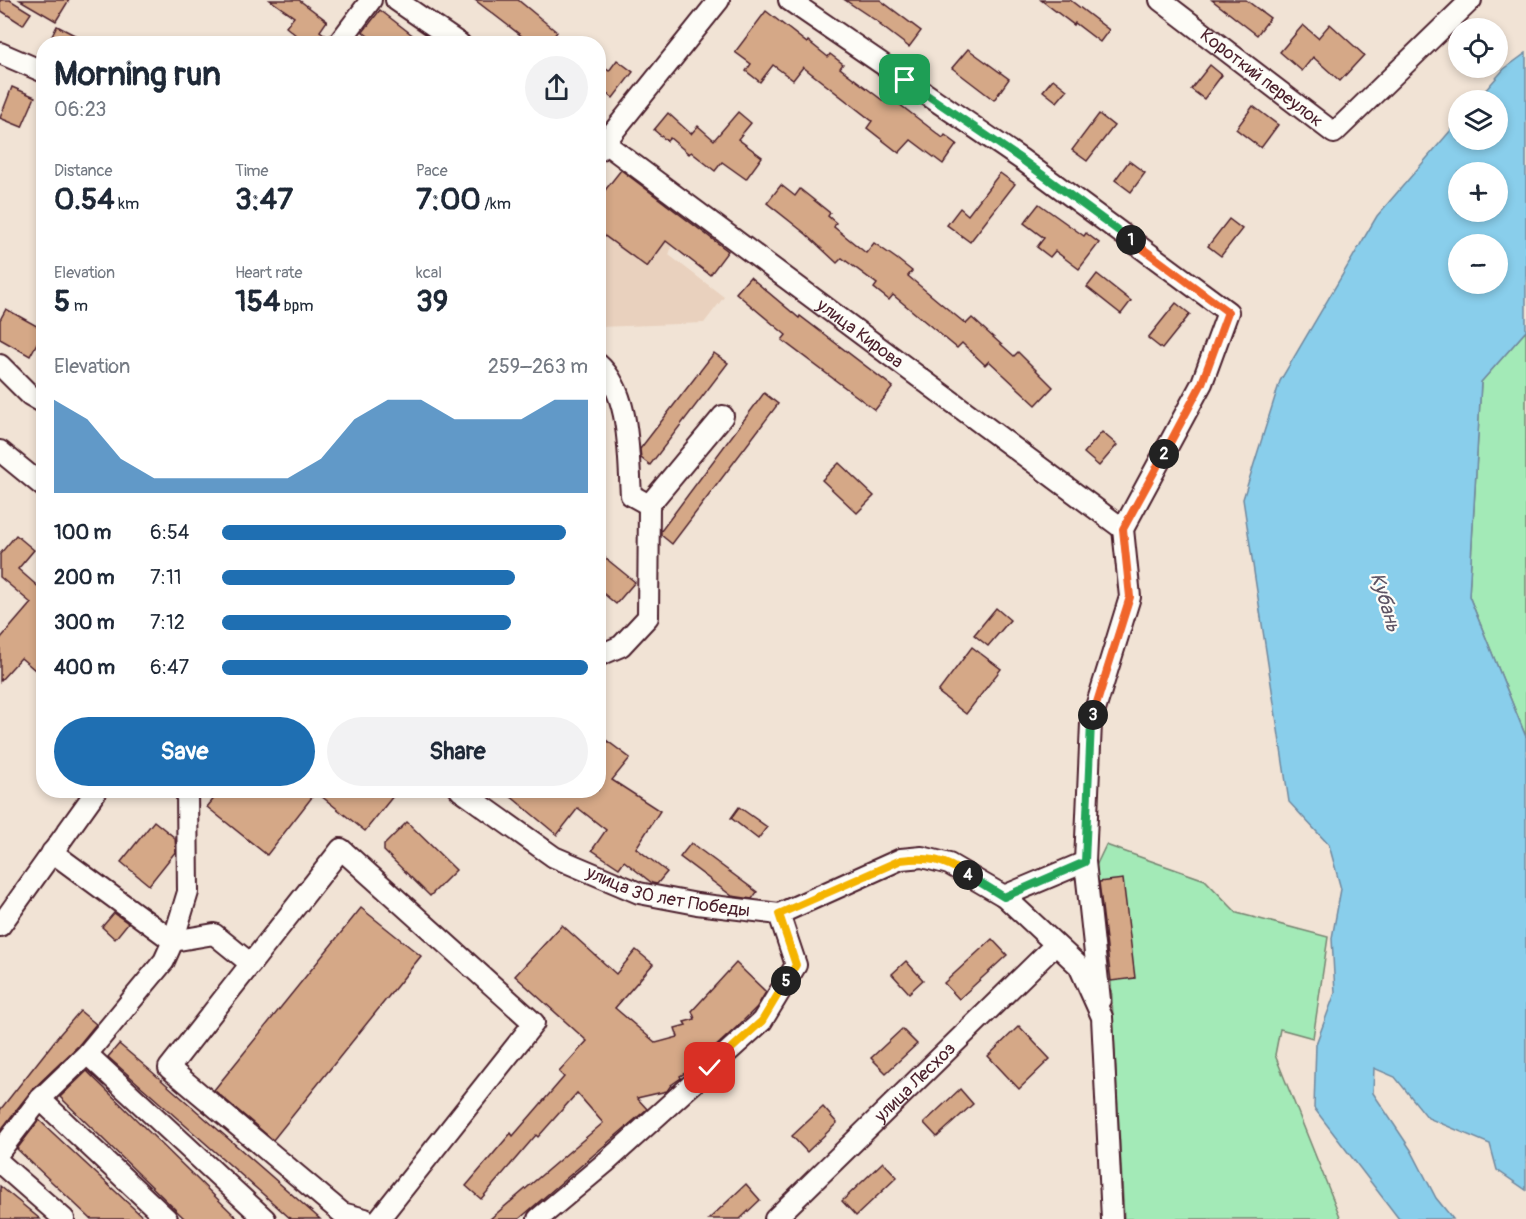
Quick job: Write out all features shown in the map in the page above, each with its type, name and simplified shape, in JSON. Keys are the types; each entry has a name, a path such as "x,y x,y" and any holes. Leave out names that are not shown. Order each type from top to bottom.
{"street":[{"path":"345,36 371,0"},
{"path":"396,0 448,36"},
{"path":"606,138 719,0"},
{"path":"789,0 1021,159 1228,312 1202,383 1123,529 1130,597 1091,723 1085,862 1102,1017 1112,1219"},
{"name":"Короткий переулок","path":"1160,0 1334,133 1471,0"},
{"path":"0,53 36,69"},
{"name":"улица Кирова","path":"606,148 1123,529"},
{"path":"0,365 36,398"},
{"path":"606,370 623,405 631,495 649,505"},
{"path":"606,653 621,646 648,617 649,505 723,416"},
{"path":"0,451 36,480"},
{"path":"0,926 91,798"},
{"path":"0,1151 40,1099 87,1054 164,961 188,892 187,798"},
{"name":"улица 30 лет Победы","path":"471,798 554,857 639,893 697,904 779,914"},
{"path":"365,1219 342,1213 169,1068 341,849 534,1023 378,1219"},
{"path":"52,852 173,940 214,934 250,964"},
{"path":"538,1219 762,1021 796,965 779,914 901,860 922,857 949,864 1004,897 1079,966 1102,1017"},
{"path":"1004,897 1085,862"},
{"name":"улица Лесхоз","path":"775,1219 1062,951"},
{"path":"87,1054 265,1219"},
{"path":"40,1099 167,1219"},
{"path":"0,1163 64,1219"}],"shaded area":[{"path":"621,169 639,182 625,201 674,239 669,255 724,297 704,323 606,327 606,189"}],"green space":[{"path":"1526,331 1526,737 1469,596 1481,382"},
{"path":"1106,845 1205,880 1237,913 1328,937 1313,1038 1280,1029 1275,1055 1341,1219 1124,1219 1111,981 1095,868"}],"water":[{"name":"Кубань","path":"1526,53 1526,331 1481,382 1469,596 1526,737 1526,1190 1497,1170 1490,1144 1428,1118 1395,1077 1374,1068 1373,1093 1411,1150 1436,1198 1453,1219 1399,1219 1314,1108 1316,1044 1335,993 1332,938 1341,889 1329,845 1289,802 1243,499 1280,381 1377,216 1448,134 1448,150 1508,150 1508,90 1486,90 1496,78 1508,78 1508,66"}],"building":[{"path":"0,0 10,0 31,13 23,25 0,10"},
{"path":"20,0 69,0 56,21"},
{"path":"270,0 299,0 327,21 320,31 327,36 297,36 286,27 294,17"},
{"path":"475,0 518,0 557,32 554,36 522,36"},
{"path":"845,0 880,0 921,31 909,47 881,24"},
{"path":"1041,0 1070,0 1109,30 1100,42"},
{"path":"1212,0 1246,0 1270,18 1257,35"},
{"path":"380,10 414,36 368,36 363,32"},
{"path":"766,11 807,43 808,41 828,57 830,54 843,64 840,68 886,103 890,97 943,138 945,135 957,144 943,164 911,140 899,153 867,128 872,121 803,67 793,80 773,65 760,82 746,71 751,64 735,52"},
{"path":"1330,24 1364,55 1340,81 1313,57 1302,71 1280,52 1303,25 1318,38"},
{"path":"57,26 76,36 52,36"},
{"path":"968,49 1009,79 994,100 952,68"},
{"path":"617,60 633,72 613,98 606,93 606,69 609,71"},
{"path":"1210,65 1222,75 1204,99 1191,89"},
{"path":"1053,79 1067,90 1057,102 1043,91"},
{"path":"12,87 35,97 22,127 0,118"},
{"path":"1253,106 1278,125 1261,148 1236,129"},
{"path":"738,112 751,123 738,139 762,157 746,179 722,162 715,171 691,152 689,154 670,138 667,141 654,130 668,113 691,134 698,126 714,140"},
{"path":"1099,114 1114,126 1087,161 1072,150"},
{"path":"1129,161 1145,173 1131,192 1115,180"},
{"path":"621,170 728,251 710,275 666,241 647,267 606,237 606,189"},
{"path":"1000,173 1015,184 970,242 947,225 960,208 968,215"},
{"path":"781,185 795,196 800,189 830,213 828,216 836,223 834,227 866,253 874,243 897,259 912,271 908,276 944,306 966,324 972,318 1014,356 1018,352 1053,387 1036,405 989,361 985,365 962,343 957,348 893,295 889,300 874,288 877,284 842,258 837,263 806,234 767,203"},
{"path":"1039,204 1084,236 1086,233 1099,243 1079,269 1055,251 1050,257 1037,247 1044,238 1024,223"},
{"path":"1229,219 1242,229 1221,256 1208,246"},
{"path":"1097,274 1131,301 1121,314 1087,287"},
{"path":"750,277 799,318 800,316 893,387 875,410 782,340 786,335 736,293"},
{"path":"1176,303 1190,314 1162,349 1148,338"},
{"path":"6,309 36,326 36,345 30,356 0,339 0,320"},
{"path":"714,353 728,363 650,465 641,458 640,449"},
{"path":"764,393 778,404 672,544 661,535 661,531"},
{"path":"1102,432 1117,445 1099,466 1084,453"},
{"path":"839,463 874,496 857,513 822,480"},
{"path":"16,535 34,550 18,569 36,585 36,669 21,658 0,681 0,639 31,603 0,577 0,554"},
{"path":"606,558 635,582 616,604 606,596"},
{"path":"996,608 1010,620 988,646 974,635"},
{"path":"972,647 1001,669 966,714 938,692"},
{"path":"606,740 630,758 612,780 660,811 636,848 667,872 657,884 652,883 624,861 619,868 592,850 606,830 578,808 557,835 513,798 606,798"},
{"path":"214,798 311,798 267,855 207,807"},
{"path":"324,798 392,798 365,831"},
{"path":"739,807 767,827 758,839 731,818"},
{"path":"154,821 175,838 176,851 149,885 121,862"},
{"path":"407,822 456,870 430,896 384,851 384,845"},
{"path":"691,843 757,892 752,899 732,896 680,857"},
{"path":"1123,879 1135,978 1111,981 1099,882"},
{"path":"361,908 421,956 273,1140 214,1090"},
{"path":"114,913 128,923 115,939 102,927"},
{"path":"562,925 616,974 636,950 653,964 615,1008 656,1043 678,1037 675,1028 695,1019 692,1011 736,963 766,992 757,1007 739,1025 712,1050 707,1051 707,1054 699,1056 700,1060 689,1067 690,1070 680,1076 681,1078 667,1091 637,1098 647,1109 519,1219 490,1219 603,1123 577,1093 538,1137 536,1135 481,1199 466,1186 511,1133 513,1136 564,1077 559,1072 587,1041 515,976"},
{"path":"992,939 1007,955 959,999 944,983"},
{"path":"906,961 923,980 909,993 892,974"},
{"path":"80,1011 96,1024 78,1046 31,1091 0,1131 0,1110"},
{"path":"1019,1026 1050,1059 1019,1089 988,1056"},
{"path":"902,1029 917,1044 886,1073 871,1058"},
{"path":"119,1044 320,1219 291,1219 108,1057"},
{"path":"87,1071 238,1219 185,1219 60,1097"},
{"path":"960,1089 973,1104 937,1137 924,1123"},
{"path":"823,1107 837,1123 807,1152 792,1136"},
{"path":"39,1120 145,1219 91,1219 17,1149"},
{"path":"883,1162 897,1177 856,1216 842,1201"},
{"path":"746,1184 760,1200 740,1219 709,1219"},
{"path":"0,1186 40,1219 0,1219"}],"route":[{"path":"710,1068 762,1021 796,965 779,914 901,860 922,857 949,864 1004,897 1085,862 1091,723 1130,597 1123,529 1202,383 1228,312 1021,159 905,80"}]}
